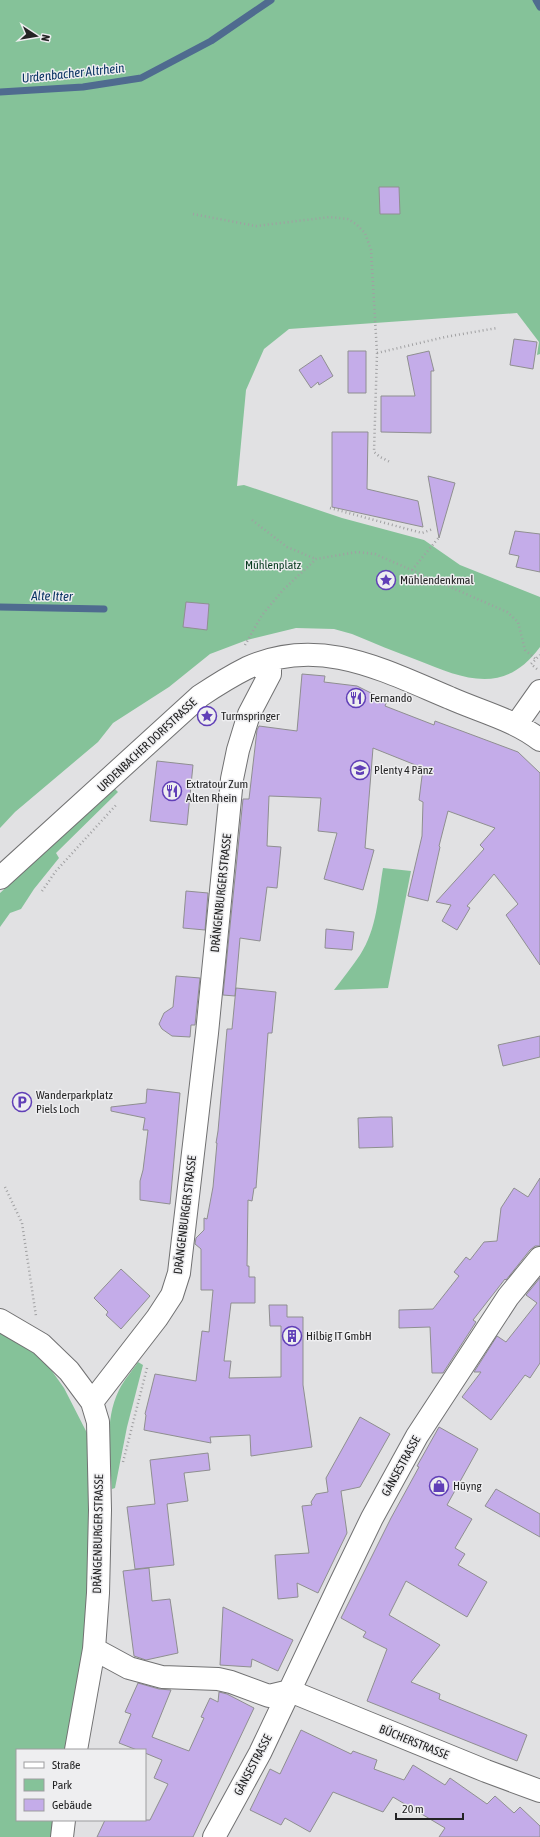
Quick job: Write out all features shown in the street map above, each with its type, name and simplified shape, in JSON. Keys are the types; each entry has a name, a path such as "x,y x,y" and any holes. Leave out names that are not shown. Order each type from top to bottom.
{"street":[{"name":"URDENBACHER DORFSTRASSE","path":"0,878 200,696 248,668 270,660 292,656 318,654 348,659 372,666 516,725 540,740"},
{"name":"DRÄNGENBURGER STRASSE","path":"76,1749 94,1649 98,1593 100,1510 98,1422 92,1402 144,1335 172,1295 179,1273 207,1033 232,779 238,750 249,714 270,674 270,660"},
{"path":"516,725 540,691"},
{"name":"GÄNSESTRASSE","path":"214,1837 260,1753 368,1525 417,1436 508,1297 540,1258"},
{"path":"0,1320 41,1344 69,1372 92,1402"},
{"path":"94,1649 129,1668 162,1677 218,1679 231,1682 269,1696 290,1691"},
{"name":"BÜCHERSTRASSE","path":"290,1691 486,1771 540,1791"},
{"path":"62,1837 64,1821"}],"path":[{"path":"193,214 220,221 256,226 330,217 348,219 356,224 365,233 371,250 377,353 374,452 380,458 390,462"},
{"path":"377,353 445,337 497,328"},
{"path":"330,508 422,533 433,529"},
{"path":"252,520 287,547 316,559 357,552 374,554 507,612 518,622 525,650 536,660"},
{"path":"412,570 440,536"},
{"path":"245,645 262,615 283,590 316,559"},
{"path":"531,664 540,655"},
{"path":"42,891 56,871 121,800 126,788 116,774"},
{"path":"5,1187 22,1223 41,1344"},
{"path":"122,1466 130,1428 149,1363 144,1335"}],"green space":[{"name":"Mühlenplatz","path":"0,0 540,0 540,354 537,355 539,342 517,313 289,329 264,349 246,390 237,486 244,485 342,518 424,540 460,565 540,597 540,647 526,662 512,672 498,678 483,679 451,673 352,634 334,629 296,628 247,640 210,654 169,687 113,723 98,742 15,812 0,828"},
{"path":"115,789 118,792 56,853 59,858 34,889 21,909 10,913 0,927 0,893"},
{"path":"383,868 411,871 388,988 334,990 366,945 376,913"},
{"path":"0,1331 37,1350 64,1388 87,1433 92,1474 93,1593 72,1749 16,1749 16,1821 56,1821 54,1837 0,1837"},
{"path":"138,1362 143,1365 127,1427 115,1488 112,1489 109,1452 111,1414 119,1390"}],"building":[{"path":"379,187 399,187 400,214 380,214"},
{"path":"514,339 537,342 533,369 510,365"},
{"path":"348,351 366,351 366,393 348,393"},
{"path":"429,351 434,371 431,371 431,433 381,432 381,396 415,396 407,356"},
{"path":"321,355 333,376 319,385 318,382 311,388 299,370"},
{"path":"332,432 368,432 367,489 418,501 423,527 332,507"},
{"path":"428,476 455,483 439,538"},
{"path":"515,531 540,534 540,572 516,567 519,556 509,554"},
{"path":"186,602 209,604 207,630 183,627"},
{"path":"302,674 325,676 324,682 357,686 387,701 385,706 434,725 435,721 518,752 540,773 540,965 506,915 518,904 494,874 467,906 470,908 457,930 442,921 451,905 436,902 484,849 480,845 495,828 448,811 428,901 408,896 422,836 423,802 419,800 423,768 373,748 365,848 374,850 363,890 324,879 337,833 318,831 321,798 269,796 267,846 281,847 277,888 267,887 260,941 240,938 235,996 223,995 243,799 249,799 257,730 259,726 297,731"},
{"path":"157,761 193,765 187,825 150,821"},
{"path":"186,891 208,893 205,930 183,928"},
{"path":"326,929 354,932 352,950 325,948"},
{"path":"176,976 200,978 195,1025 191,1025 190,1037 172,1036 162,1029 159,1024 164,1013 173,1007"},
{"path":"236,988 276,992 272,1033 268,1033 256,1188 254,1188 252,1201 248,1200 247,1266 249,1266 249,1277 255,1277 255,1303 231,1303 224,1361 231,1361 229,1378 281,1377 281,1326 270,1326 269,1305 287,1305 287,1317 303,1317 303,1385 312,1447 251,1456 250,1435 210,1437 211,1443 144,1430 145,1414 155,1374 196,1381 202,1331 209,1332 213,1290 201,1290 201,1249 195,1244 196,1238 204,1230 204,1218 207,1219 213,1187 227,1029 232,1029"},
{"path":"540,1036 540,1057 503,1066 498,1045"},
{"path":"147,1089 180,1093 170,1204 140,1200 140,1181 143,1170 148,1130 143,1130 145,1118 111,1111 111,1107 146,1103"},
{"path":"392,1117 393,1147 359,1148 358,1118"},
{"path":"540,1178 540,1246 535,1246 530,1250 473,1320 476,1322 443,1373 432,1373 430,1327 399,1328 399,1310 433,1309 459,1276 454,1272 466,1257 470,1260 484,1242 497,1241 501,1208 514,1188 528,1197"},
{"path":"121,1269 150,1296 121,1329 106,1315 108,1312 94,1298"},
{"path":"540,1278 540,1363 530,1378 525,1375 491,1420 462,1397 481,1372 474,1372 497,1336 506,1342 537,1303 526,1295"},
{"path":"360,1417 390,1434 360,1487 341,1491 347,1533 318,1593 297,1583 298,1597 278,1599 275,1555 309,1553 302,1506 312,1505 311,1502 316,1494 328,1492 326,1478"},
{"path":"439,1427 478,1449 447,1505 472,1519 455,1548 465,1554 458,1565 487,1582 467,1617 406,1581 389,1615 440,1645 411,1682 440,1694 439,1699 527,1735 517,1761 367,1701 387,1649 363,1637 366,1632 341,1618 391,1518 419,1467 417,1466"},
{"path":"208,1453 210,1470 184,1473 188,1501 167,1504 174,1565 135,1569 127,1507 155,1504 150,1460"},
{"path":"496,1489 540,1514 540,1537 485,1506"},
{"path":"149,1568 152,1601 170,1599 178,1653 146,1660 134,1656 123,1571"},
{"path":"223,1607 293,1640 278,1671 252,1659 251,1667 220,1665"},
{"path":"138,1683 159,1689 171,1690 152,1737 189,1751 204,1718 201,1717 210,1698 218,1702 219,1692 227,1694 254,1708 193,1837 97,1837 105,1821 150,1820 168,1784 154,1778 162,1760 146,1753 146,1749 134,1749 119,1743 131,1714 125,1712"},
{"path":"301,1730 351,1754 353,1751 377,1760 374,1769 404,1780 413,1765 445,1785 450,1778 487,1804 495,1796 514,1813 520,1807 540,1826 540,1837 439,1837 445,1828 393,1797 383,1812 333,1792 310,1832 285,1818 281,1825 250,1810 270,1769 280,1774"}],"waterway":[{"name":"Urdenbacher Altrhein","path":"0,92 83,87 141,78 211,41 271,0"},
{"name":"Urdenbacher Altrhein","path":"536,0 540,7"},
{"name":"Alte Itter","path":"0,607 104,609"}],"place":[{"name":"Mühlendenkmal","path":"386,580"},
{"name":"Fernando","path":"356,698"},
{"name":"Turmspringer","path":"207,716"},
{"name":"Plenty 4 Pänz","path":"360,770"},
{"name":"Extratour Zum Alten Rhein","path":"172,791"},
{"name":"Wanderparkplatz Piels Loch","path":"22,1102"},
{"name":"Hilbig IT GmbH","path":"292,1336"},
{"name":"Hüyng","path":"439,1486"}]}
